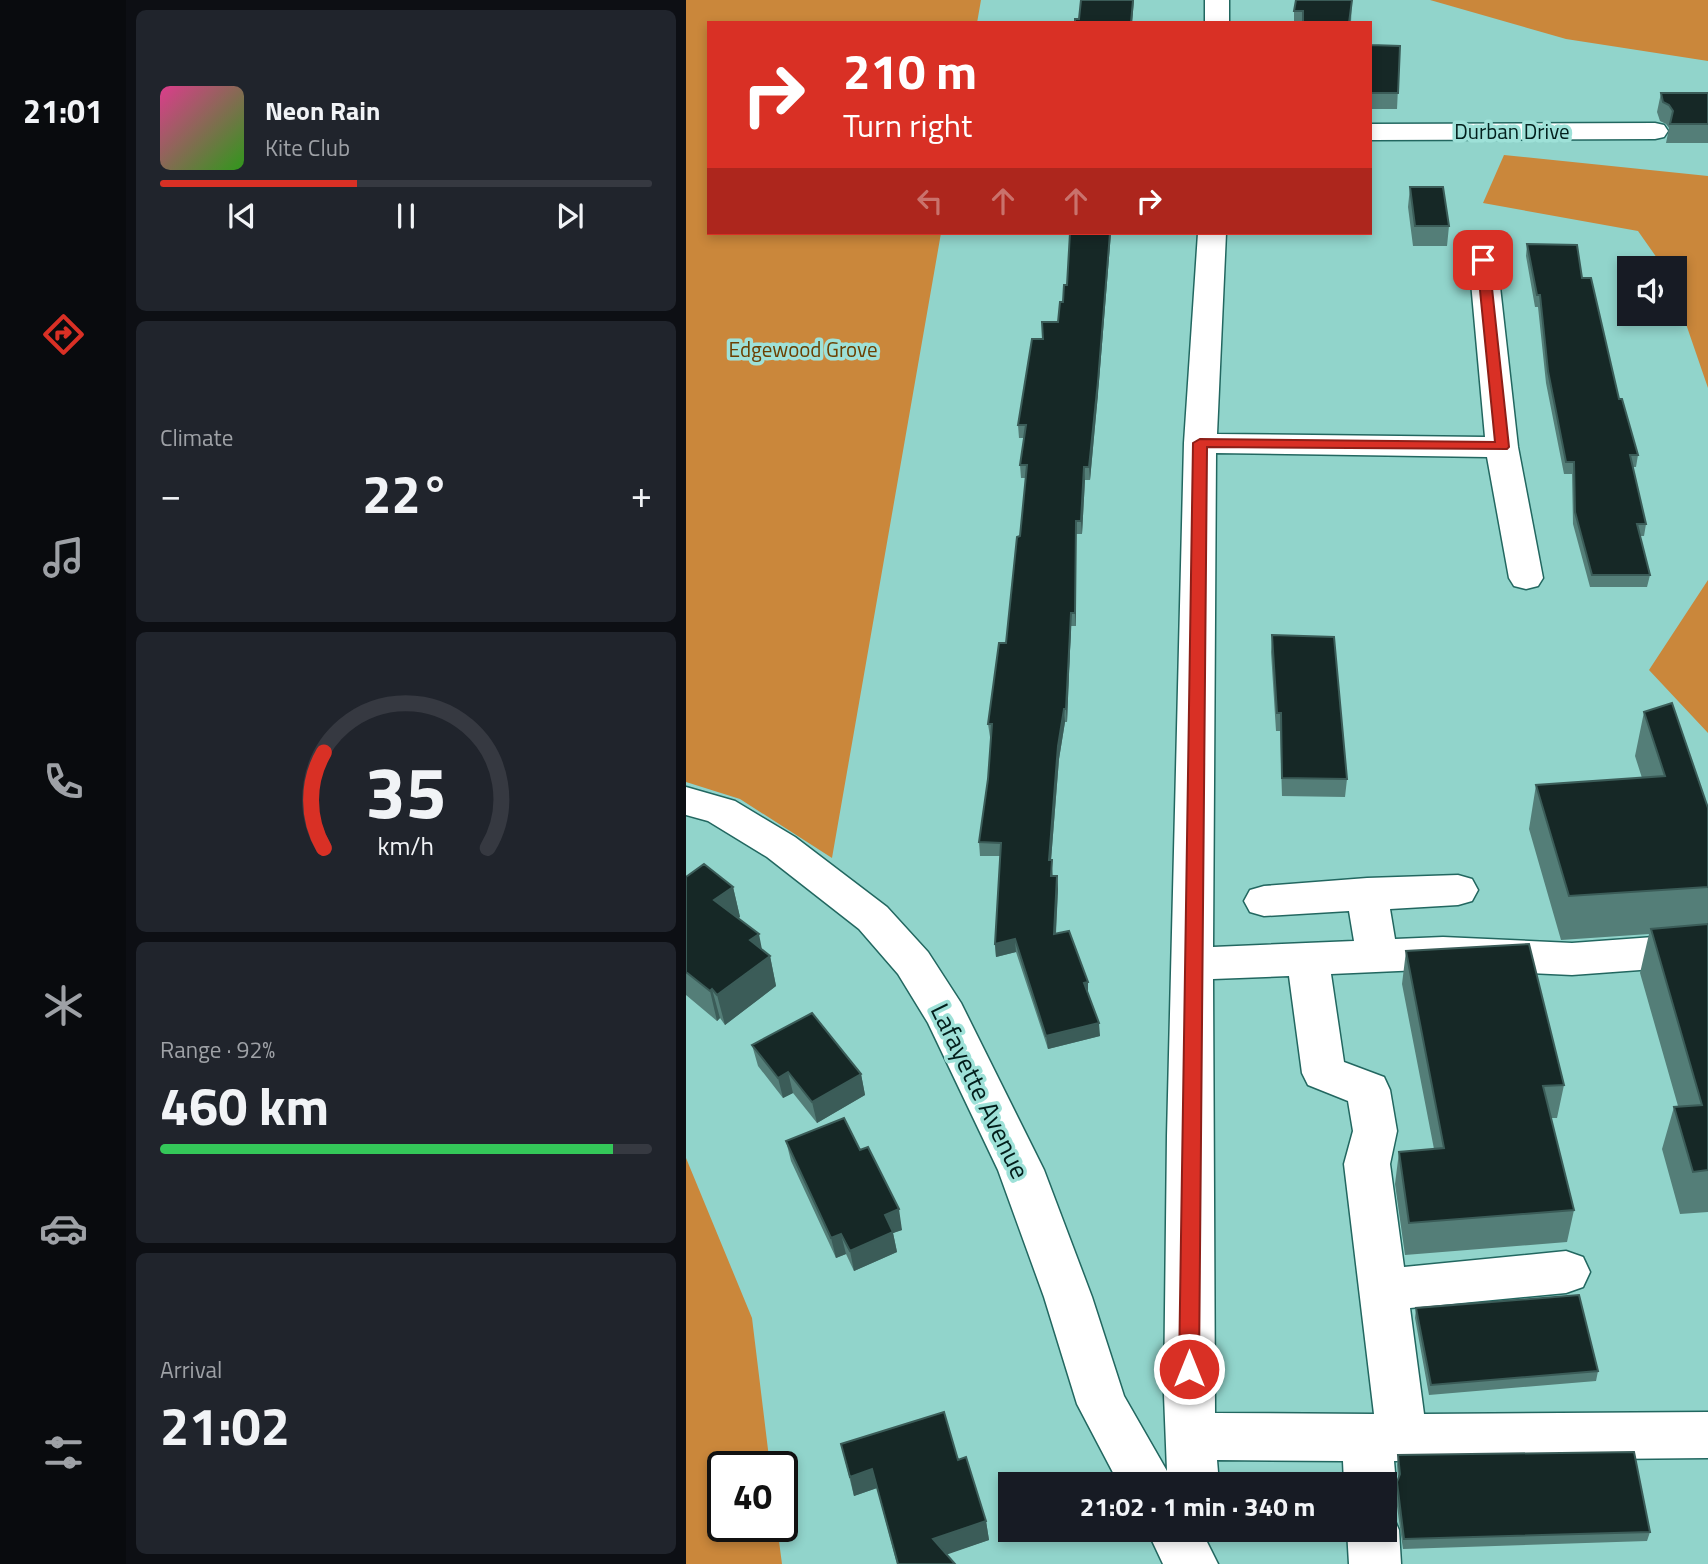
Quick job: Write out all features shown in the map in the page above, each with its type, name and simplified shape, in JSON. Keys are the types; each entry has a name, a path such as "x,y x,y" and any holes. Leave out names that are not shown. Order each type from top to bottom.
{"street":[{"path":"1217,0 1217,21"},
{"name":"Durban Drive","path":"1372,132 1655,131"},
{"path":"1212,235 1200,443 1192,964 1189,1382 1192,1460 1380,1453 1708,1435"},
{"path":"1483,260 1502,447 1526,578"},
{"path":"1200,443 1502,447"},
{"name":"Lafayette Avenue","path":"686,801 721,811 781,847 873,918 913,963 946,1015 1021,1170 1068,1297 1102,1404 1140,1472"},
{"path":"1264,901 1367,893 1458,890"},
{"path":"1367,893 1377,956"},
{"path":"1192,964 1443,953 1572,959 1708,949"},
{"path":"1308,959 1324,1073 1368,1090 1375,1131 1367,1164 1383,1290 1380,1453"},
{"path":"1383,1290 1566,1272"},
{"path":"1180,1542 1194,1564"},
{"path":"1194,1564 1195,1542"},
{"path":"1374,1542 1375,1564"}],"green space":[{"name":"Edgewood Grove","path":"686,0 981,0 977,21 707,21 707,235 941,235 832,858 740,799 686,782"},
{"path":"1430,0 1708,0 1708,61 1566,39"},
{"path":"1504,155 1708,176 1708,388 1687,326 1687,256 1656,256 1638,231 1483,203"},
{"path":"1708,580 1708,733 1649,670"},
{"path":"686,1158 752,1318 768,1451 707,1451 707,1542 779,1542 782,1564 686,1564"}],"building":[{"path":"1081,0 1133,0 1131,21 1075,21 1079,19"},
{"path":"1296,0 1352,0 1349,21 1303,21 1303,11 1294,11"},
{"path":"1372,45 1400,46 1398,93 1372,93"},
{"path":"1661,93 1708,93 1708,124 1670,124 1673,111 1663,102"},
{"path":"1410,187 1443,187 1449,226 1415,226"},
{"path":"1070,235 1110,235 1089,467 1084,467 1081,521 1076,521 1075,613 1071,613 1066,709 1058,746 1049,860 1052,860 1051,876 1057,876 1054,934 1069,931 1088,982 1084,983 1099,1023 1046,1036 1015,939 995,944 1001,843 979,842 988,779 992,724 988,724 999,643 1006,643 1027,465 1020,465 1026,425 1018,425 1032,339 1043,339 1042,322 1058,322 1064,285 1067,285"},
{"path":"1527,244 1577,245 1582,278 1591,278 1619,399 1622,399 1638,455 1630,455 1646,524 1637,524 1650,575 1592,575 1575,512 1574,462 1566,462 1548,371 1540,295 1537,295"},
{"path":"1272,635 1334,637 1347,779 1282,778 1281,713 1277,713"},
{"path":"1672,703 1708,808 1708,887 1569,896 1536,785 1665,776 1644,712"},
{"path":"704,864 733,887 714,900 759,934 750,940 770,956 717,995 686,972 686,877"},
{"path":"1708,924 1708,1170 1693,1172 1674,1107 1702,1105 1651,929"},
{"path":"1529,944 1564,1085 1543,1086 1574,1210 1409,1223 1399,1152 1444,1148 1406,951"},
{"path":"812,1013 861,1074 812,1102 788,1072 778,1078 752,1045"},
{"path":"844,1118 860,1150 868,1147 899,1209 885,1215 893,1232 850,1251 841,1234 831,1238 786,1141"},
{"path":"1579,1295 1598,1371 1431,1385 1416,1308"},
{"path":"944,1412 958,1460 966,1457 986,1521 933,1539 955,1564 898,1564 872,1469 850,1477 841,1444"},
{"path":"1634,1452 1650,1532 1404,1539 1397,1482 1400,1474 1398,1455"}],"route":[{"path":"1189,1369 1200,443 1502,447 1483,260"}]}
